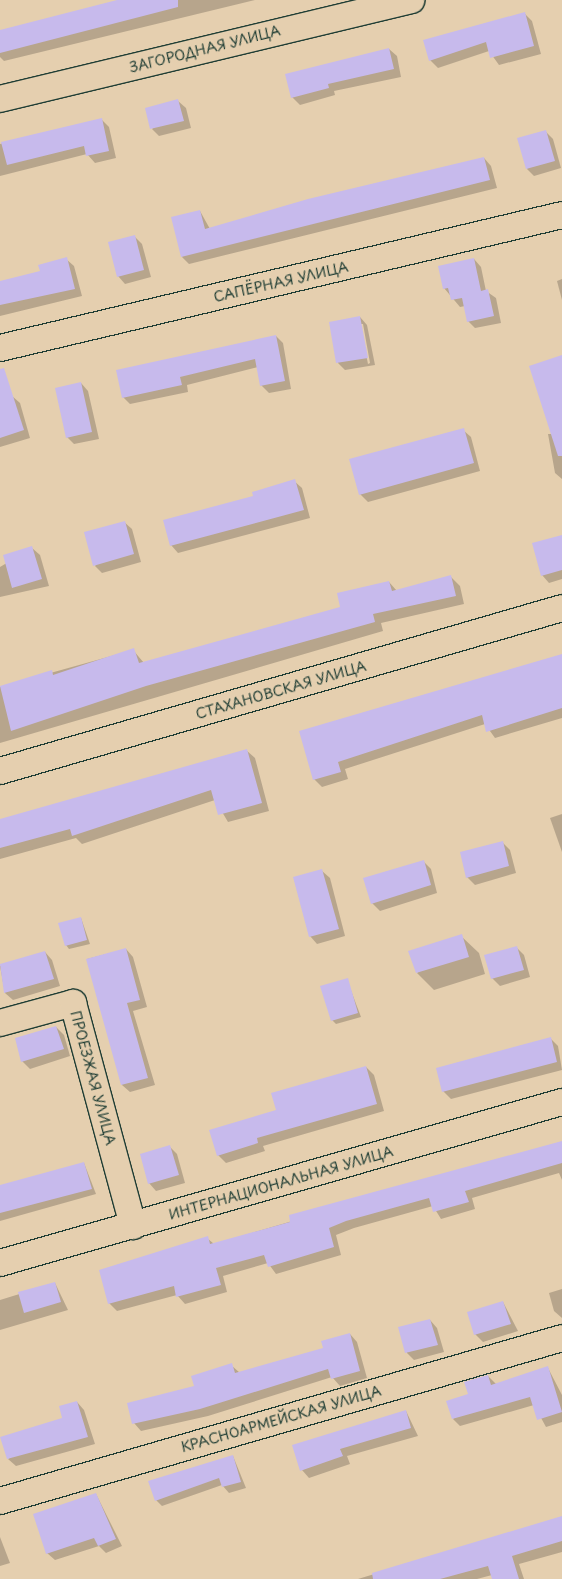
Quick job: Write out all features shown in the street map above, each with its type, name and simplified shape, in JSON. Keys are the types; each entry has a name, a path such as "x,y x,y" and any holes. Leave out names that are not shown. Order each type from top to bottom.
{"street":[{"name":"ЗАГОРОДНАЯ УЛИЦА","path":"0,99 411,0"},
{"name":"САПЁРНАЯ УЛИЦА","path":"0,348 562,215"},
{"name":"СТАХАНОВСКАЯ УЛИЦА","path":"0,771 562,608"},
{"name":"ПРОЕЗЖАЯ УЛИЦА","path":"0,1023 73,1003 133,1226"},
{"name":"ИНТЕРНАЦИОНАЛЬНАЯ УЛИЦА","path":"0,1263 562,1102"},
{"name":"КРАСНОАРМЕЙСКАЯ УЛИЦА","path":"0,1501 562,1338"}],"building":[{"path":"117,0 178,0 178,7 0,53 0,30"},
{"path":"525,12 534,46 490,58 486,42 429,61 423,40"},
{"path":"389,48 394,69 328,84 329,88 291,98 285,74"},
{"path":"178,99 184,121 150,129 145,108"},
{"path":"102,118 109,151 86,156 84,146 7,165 1,142"},
{"path":"546,130 555,161 526,169 517,138"},
{"path":"484,157 490,180 181,257 171,217 200,210 205,229 308,199"},
{"path":"135,235 144,270 117,277 108,242"},
{"path":"67,257 75,289 0,305 0,281 40,271 38,265"},
{"path":"474,258 481,291 488,289 494,316 467,322 462,298 451,300 448,288 443,289 438,266"},
{"path":"360,316 368,358 336,363 329,322"},
{"path":"276,335 285,381 260,386 255,359 180,377 182,385 122,398 116,370"},
{"path":"562,355 562,456 558,456 529,366"},
{"path":"4,368 24,430 0,438 0,369"},
{"path":"81,382 92,432 66,438 55,388"},
{"path":"464,428 474,463 359,495 349,459"},
{"path":"295,479 304,510 170,546 163,520 253,496 252,492"},
{"path":"125,521 134,554 93,566 84,532"},
{"path":"562,535 562,570 541,576 532,543"},
{"path":"32,546 42,579 12,588 3,555"},
{"path":"451,575 456,596 373,614 375,622 146,686 11,731 0,686 52,670 53,675 134,648 139,663 340,607 337,593 389,581 392,591"},
{"path":"562,654 562,708 486,732 482,715 338,762 341,772 313,780 299,731"},
{"path":"247,749 262,803 218,815 211,790 72,836 70,829 0,848 0,819"},
{"path":"503,841 509,866 466,878 460,852"},
{"path":"424,860 431,885 371,904 363,878"},
{"path":"322,869 339,929 309,937 293,877"},
{"path":"81,917 87,940 65,946 58,923"},
{"path":"462,934 469,957 416,973 408,951"},
{"path":"517,946 524,970 491,979 484,955"},
{"path":"126,948 140,1000 127,1003 148,1078 121,1085 86,959"},
{"path":"45,951 54,979 4,993 0,964"},
{"path":"348,978 358,1013 331,1021 320,986"},
{"path":"56,1026 64,1049 21,1062 15,1038"},
{"path":"551,1037 557,1062 442,1092 436,1068"},
{"path":"366,1066 377,1104 257,1138 258,1143 217,1156 209,1130 276,1110 271,1093"},
{"path":"562,1141 562,1163 465,1191 469,1202 433,1212 429,1198 346,1221 329,1228 334,1247 268,1267 264,1255 216,1268 221,1285 176,1297 174,1286 108,1304 99,1270 208,1236 210,1244 290,1222 289,1215"},
{"path":"170,1145 179,1175 148,1184 140,1154"},
{"path":"84,1162 92,1189 0,1213 0,1185"},
{"path":"55,1282 61,1302 24,1313 18,1292"},
{"path":"503,1301 511,1324 474,1335 467,1312"},
{"path":"430,1319 438,1345 405,1353 398,1327"},
{"path":"350,1333 360,1371 331,1379 328,1369 200,1409 132,1424 127,1403 194,1386 191,1376 232,1363 235,1373 323,1348 321,1341"},
{"path":"548,1366 562,1412 537,1420 530,1397 452,1419 446,1401 468,1394 464,1382 488,1375 491,1385"},
{"path":"77,1401 88,1437 7,1459 0,1437 62,1418 59,1406"},
{"path":"406,1410 411,1428 340,1449 343,1456 300,1471 292,1445"},
{"path":"233,1455 241,1482 222,1487 219,1478 155,1501 148,1481"},
{"path":"96,1493 116,1539 98,1546 94,1538 46,1554 33,1514"},
{"path":"562,1516 562,1541 512,1556 519,1579 492,1579 488,1566 440,1579 373,1579 372,1573"}]}
